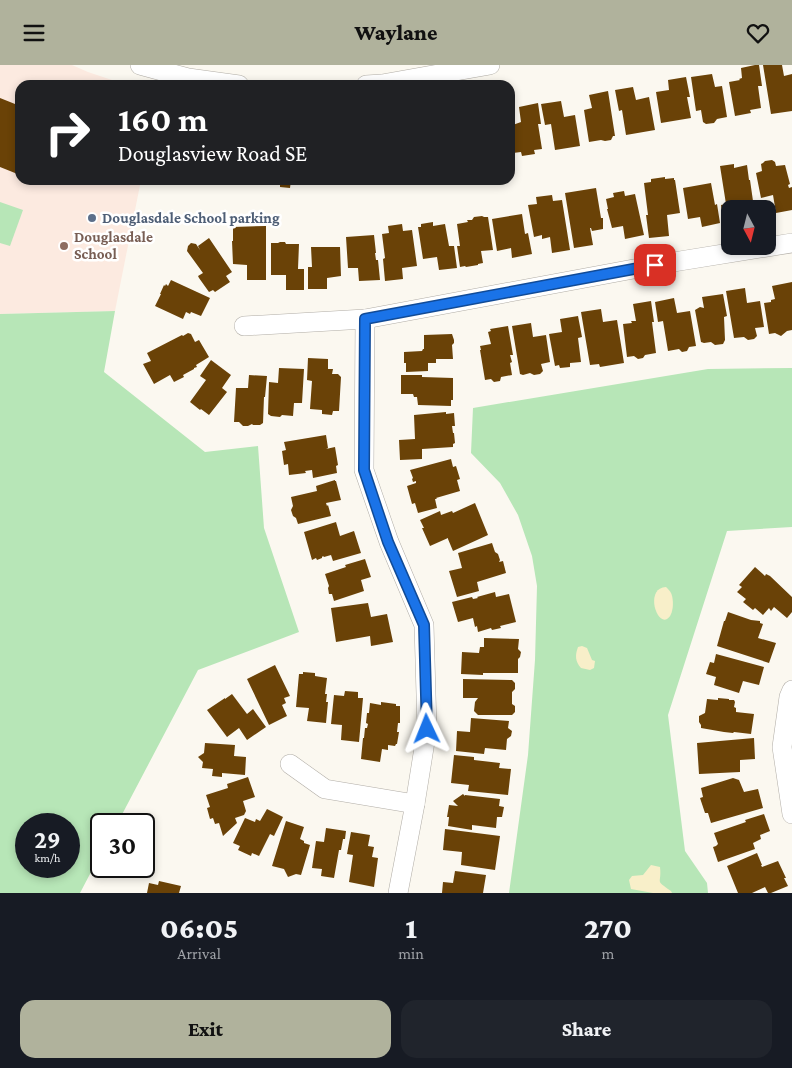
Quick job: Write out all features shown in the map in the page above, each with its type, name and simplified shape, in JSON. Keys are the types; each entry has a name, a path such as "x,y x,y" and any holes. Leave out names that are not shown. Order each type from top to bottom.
{"street":[{"path":"140,65 203,80"},
{"path":"405,80 490,65"},
{"path":"244,326 365,319 655,265 792,243"},
{"path":"365,319 364,470 388,542 424,625 427,729 398,893"},
{"path":"792,690 789,697 782,747 792,813"},
{"path":"290,764 325,789 415,804"}],"shaded area":[{"name":"Douglasdale School","path":"0,65 72,65 112,80 15,80 15,185 140,185 115,311 0,314"}],"green space":[{"path":"0,202 23,210 10,246 0,243"},
{"path":"115,311 104,372 205,452 258,446 264,528 299,632 198,670 123,813 90,813 90,874 80,893 0,893 0,314"},
{"path":"792,368 792,527 727,531 668,715 685,851 707,883 708,893 509,893 528,755 535,660 537,586 532,556 518,515 500,483 471,453 473,408 708,369"}],"sand":[{"path":"666,587 672,596 673,607 669,617 663,619 656,612 654,599 660,589"},
{"path":"578,647 587,648 592,660 595,661 594,668 590,670 581,668 577,660"},
{"path":"651,865 660,867 660,881 672,893 653,893 631,889 629,880 632,876 643,875"}],"building":[{"path":"759,65 762,86 758,86 761,108 750,110 751,113 735,116 729,82 742,78 741,68"},
{"path":"763,65 782,65 784,76 792,74 792,111 771,114"},
{"path":"712,74 715,87 722,86 727,117 717,119 714,123 706,124 703,122 701,110 696,111 691,77"},
{"path":"686,77 690,97 687,97 691,118 661,123 656,92 669,90 668,80"},
{"path":"633,87 636,100 649,97 655,130 626,135 622,110 619,111 615,90"},
{"path":"608,91 615,136 611,140 589,142 584,110 592,108 589,95"},
{"path":"0,98 15,104 15,173 0,167"},
{"path":"561,101 564,117 575,115 580,146 555,150 551,124 545,125 541,104"},
{"path":"538,103 541,124 538,124 542,149 534,150 535,154 522,156 521,152 515,153 515,124 521,122 519,107"},
{"path":"772,160 776,166 785,165 790,184 788,185 789,188 792,187 792,210 776,213 776,200 774,200 773,195 761,198 756,173 762,171 761,164"},
{"path":"734,164 734,168 747,165 753,200 725,200 720,166"},
{"path":"665,177 665,179 674,178 675,180 680,213 667,215 669,236 649,238 644,183 651,182 651,179"},
{"path":"711,183 720,223 702,227 700,217 688,219 683,188"},
{"path":"280,185 290,185 290,188 280,187"},
{"path":"596,188 601,218 603,218 603,229 592,231 590,228 593,245 574,248 565,193"},
{"path":"624,191 625,196 635,194 644,235 625,239 623,226 612,228 606,199 614,197 613,193"},
{"path":"552,195 553,201 562,200 570,250 552,253 550,237 542,239 542,235 534,237 528,205 537,204 536,197"},
{"path":"522,214 525,234 528,233 532,254 512,258 511,248 497,251 492,219"},
{"path":"482,216 488,217 493,250 481,251 483,263 460,267 457,246 460,246 457,224"},
{"path":"433,222 433,226 445,224 449,246 454,246 457,268 439,270 437,257 423,259 418,227 421,227 421,224"},
{"path":"402,224 403,231 412,230 417,266 402,268 403,279 385,281 382,234 389,233 388,226"},
{"path":"266,226 266,280 247,280 247,265 233,264 233,227"},
{"path":"374,235 380,280 359,281 358,268 348,268 346,237"},
{"path":"209,238 232,272 226,276 230,282 215,292 213,290 209,292 199,278 198,276 203,273 187,251 191,243 196,244 200,250 198,246"},
{"path":"271,243 299,244 298,269 304,269 304,290 286,290 286,275 271,275"},
{"path":"311,247 340,247 341,276 327,278 327,289 308,289 308,267 312,267"},
{"path":"171,280 210,298 201,316 186,312 183,319 155,306 164,285 168,286"},
{"path":"792,282 792,330 787,331 781,336 775,333 769,334 764,303 775,299 772,286"},
{"path":"745,288 747,303 760,301 764,327 755,328 757,336 754,339 748,340 744,337 734,338 726,291"},
{"path":"723,294 727,316 724,317 725,340 723,344 715,345 711,342 701,342 695,310 700,307 704,308 702,297"},
{"path":"674,298 677,313 690,311 696,346 689,347 687,351 682,352 679,349 668,351 663,321 658,322 655,302"},
{"path":"651,301 656,353 645,355 643,358 638,359 634,356 627,357 623,324 636,321 633,304"},
{"path":"601,309 603,322 617,320 624,363 600,367 599,364 590,365 581,312"},
{"path":"578,316 582,337 578,338 581,362 570,363 570,367 560,368 559,365 555,366 549,334 562,332 560,319"},
{"path":"531,323 533,337 546,335 550,362 541,364 543,371 540,374 534,375 530,373 523,375 520,374 512,326"},
{"path":"508,326 513,355 510,355 512,375 501,377 500,381 485,380 480,346 491,344 488,332 491,331 490,329"},
{"path":"188,333 191,334 195,342 199,340 209,357 183,375 184,377 174,382 170,375 154,384 143,364 151,361 147,353"},
{"path":"452,334 454,340 452,345 453,359 436,359 436,363 428,363 428,371 406,372 404,352 422,351 424,349 424,335"},
{"path":"308,358 328,359 328,369 333,369 332,374 338,374 341,377 339,411 333,411 332,415 322,414 322,410 310,409 312,381 307,380"},
{"path":"211,360 231,375 222,388 227,392 209,415 190,402 206,380 200,376"},
{"path":"279,368 304,369 302,403 294,403 293,416 282,415 280,417 268,414 269,382 278,383"},
{"path":"249,375 267,376 263,423 260,425 243,426 239,422 234,422 236,388 248,388"},
{"path":"401,375 453,378 453,400 451,400 451,406 418,405 417,397 414,397 413,394 401,394"},
{"path":"446,412 446,414 454,413 455,426 452,426 455,443 453,447 422,449 422,459 400,460 399,440 415,439 414,415"},
{"path":"326,435 328,448 326,449 335,447 338,465 336,466 337,473 313,478 312,470 305,471 306,473 289,475 288,464 284,465 282,451 286,450 284,442"},
{"path":"451,459 453,467 456,466 460,479 457,480 460,491 436,498 437,508 418,513 415,503 412,504 407,486 416,483 416,481 413,482 410,470"},
{"path":"335,480 341,500 326,503 331,516 298,524 291,510 293,506 291,497 317,491 316,486"},
{"path":"475,503 488,535 453,551 448,538 430,546 420,520 440,511 441,515 452,511 453,513"},
{"path":"336,522 340,536 354,531 361,553 333,561 331,555 312,560 304,532"},
{"path":"492,543 495,552 498,554 499,562 503,561 506,573 477,582 479,591 457,597 449,571 462,568 458,553"},
{"path":"365,559 371,577 361,580 364,591 334,601 332,594 329,594 329,586 325,574"},
{"path":"755,567 765,576 766,574 770,576 792,597 792,612 787,618 774,607 771,611 769,608 763,615 755,608 753,610 743,602 746,599 737,592 742,587 739,585"},
{"path":"495,592 496,597 509,594 516,622 500,626 501,628 492,630 491,628 478,632 473,618 458,622 452,602 472,597 473,599 478,598"},
{"path":"368,603 371,617 387,614 393,642 371,646 370,636 336,642 331,608"},
{"path":"728,612 760,621 763,624 758,638 776,643 769,663 717,646"},
{"path":"484,638 519,639 518,649 521,652 518,659 518,673 461,674 462,652 479,653 480,647 484,647"},
{"path":"716,654 764,667 759,685 743,681 739,693 714,685 716,677 706,674 710,662 714,663"},
{"path":"275,665 290,696 284,698 286,703 282,705 287,716 269,725 247,679"},
{"path":"303,672 315,673 315,676 327,678 325,694 327,694 326,702 328,702 326,723 307,721 309,708 296,707 299,674 303,674"},
{"path":"463,679 512,680 515,683 515,689 512,692 512,704 515,706 515,712 512,715 478,715 474,711 475,702 478,698 463,698"},
{"path":"345,691 358,692 358,698 363,698 359,742 341,740 342,725 331,724 334,695 344,696"},
{"path":"232,694 247,714 253,709 266,727 247,740 239,728 227,737 207,710"},
{"path":"718,698 734,700 736,712 754,714 751,734 701,728 699,716 705,713 707,699 718,700"},
{"path":"381,702 400,706 397,744 395,746 388,745 388,750 382,749 380,762 361,759 370,703 381,705"},
{"path":"471,718 509,721 508,728 512,731 511,736 507,739 506,750 485,748 484,754 456,751 457,731 470,732"},
{"path":"754,738 755,759 740,760 740,772 699,774 697,743"},
{"path":"205,743 235,745 234,756 246,757 245,775 222,773 222,777 212,776 213,769 202,768 203,762 198,757 204,753"},
{"path":"454,755 500,763 499,768 511,769 508,795 468,791 469,785 451,783"},
{"path":"248,777 255,797 243,801 246,811 244,815 235,818 237,823 223,836 219,823 215,824 213,818 210,819 207,808 210,807 206,795 228,788 227,784"},
{"path":"733,778 739,780 744,792 758,789 763,808 711,823 700,798 703,797 701,788"},
{"path":"463,794 465,796 500,799 499,806 504,807 502,817 497,817 496,828 472,825 472,830 448,826 449,805 458,806 453,801"},
{"path":"267,809 283,817 274,836 270,834 259,856 252,853 251,856 238,850 240,846 233,843 245,818 255,822 256,819 260,821"},
{"path":"764,814 770,831 760,835 761,839 753,843 755,849 718,862 713,847 718,844 714,833"},
{"path":"286,821 304,827 300,839 310,845 301,875 296,874 288,877 284,869 272,866"},
{"path":"326,828 346,831 341,850 339,850 334,878 321,876 322,869 312,868 316,841 324,842"},
{"path":"445,829 500,836 495,870 461,865 462,852 443,850"},
{"path":"351,832 370,835 368,846 374,847 372,857 378,858 374,887 349,882 353,855 347,854"},
{"path":"757,853 762,867 778,861 788,886 771,893 768,893 765,887 752,893 738,893 727,866"},
{"path":"455,871 486,875 483,893 442,893 443,882 453,883"},
{"path":"159,881 181,886 179,893 147,893 149,883 158,885"}],"place":[{"name":"Douglasdale School parking","path":"92,218"},
{"name":"Douglasdale School","path":"64,246"}],"route":[{"path":"427,729 424,625 388,542 364,470 365,319 655,265"}]}
